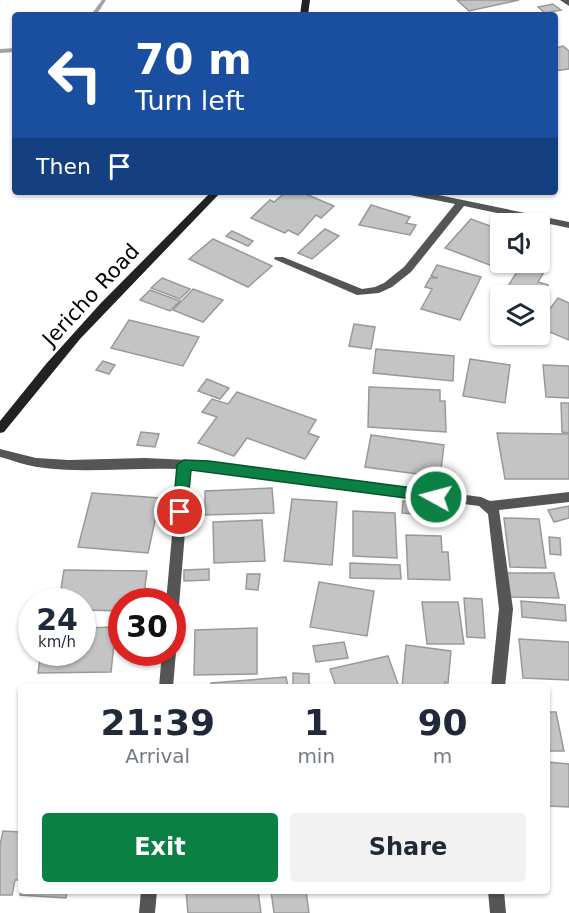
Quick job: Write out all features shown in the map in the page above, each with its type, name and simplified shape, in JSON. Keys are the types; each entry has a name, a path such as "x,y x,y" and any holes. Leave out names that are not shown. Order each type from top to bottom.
{"street":[{"path":"564,0 569,4"},
{"name":"Jericho Road","path":"0,429 21,400 112,297 213,195"},
{"path":"426,195 569,225"},
{"path":"279,259 361,293 374,291 389,285 430,244 462,202"},
{"path":"0,453 36,462 69,465 184,465 481,502 489,506 494,513 506,609 498,684"},
{"path":"174,588 184,465"},
{"path":"489,506 569,497"},
{"path":"166,684 168,666"},
{"path":"147,913 149,894"},
{"path":"496,894 498,913"}],"building":[{"path":"457,0 519,0 469,11"},
{"path":"553,4 561,10 544,12 538,7"},
{"path":"563,46 569,51 569,69 558,71 558,47"},
{"path":"282,195 308,195 334,206 321,218 316,215 298,235 288,230 285,233 251,218 270,200 274,202"},
{"path":"371,205 410,217 406,223 416,225 410,235 359,225"},
{"path":"471,219 490,226 490,265 445,248"},
{"path":"325,229 339,236 312,259 298,253"},
{"path":"232,231 253,241 248,246 226,236"},
{"path":"213,239 272,266 248,287 189,259"},
{"path":"437,265 481,277 460,320 421,309 432,289 425,287 430,278 438,278 431,276"},
{"path":"516,273 543,273 538,282 548,285 509,285"},
{"path":"162,278 190,289 180,299 151,288"},
{"path":"193,289 223,300 203,322 173,310"},
{"path":"150,290 180,301 170,311 140,300"},
{"path":"558,298 569,303 569,340 550,332 550,309"},
{"path":"129,320 199,337 183,366 111,348"},
{"path":"354,324 375,327 371,349 349,346"},
{"path":"376,349 454,356 453,381 373,373"},
{"path":"470,359 510,365 505,403 463,396"},
{"path":"103,361 115,365 109,374 96,370"},
{"path":"543,365 569,366 569,398 546,397"},
{"path":"207,379 229,388 220,399 198,391"},
{"path":"369,387 440,390 440,401 445,401 446,432 368,427"},
{"path":"237,392 316,420 308,433 319,437 305,459 247,438 234,456 198,443 217,417 202,412 212,399 228,404"},
{"path":"561,403 569,403 569,433 562,432"},
{"path":"141,432 159,434 155,447 137,445"},
{"path":"497,433 569,434 569,479 505,479"},
{"path":"371,435 444,445 440,477 365,467"},
{"path":"272,488 274,513 205,515 205,491"},
{"path":"92,493 160,498 148,553 78,547"},
{"path":"292,499 337,502 332,565 284,561"},
{"path":"403,501 414,502 413,514 402,513"},
{"path":"569,506 569,518 554,522 548,510"},
{"path":"353,511 395,513 397,558 353,556"},
{"path":"504,518 539,519 546,568 510,567"},
{"path":"262,520 265,561 214,563 213,522"},
{"path":"406,535 441,536 442,552 448,552 450,580 408,579"},
{"path":"549,537 560,538 561,555 550,554"},
{"path":"350,563 400,565 401,579 350,578"},
{"path":"209,569 209,580 184,581 184,570"},
{"path":"64,570 147,571 145,588 108,588 108,611 96,610 96,588 61,588"},
{"path":"506,573 554,573 559,598 510,597"},
{"path":"247,574 260,574 258,590 246,589"},
{"path":"319,582 374,591 367,636 310,627"},
{"path":"464,598 482,599 485,638 467,637"},
{"path":"521,601 565,605 566,621 522,617"},
{"path":"422,602 458,602 464,644 427,644"},
{"path":"108,627 108,666 112,666 111,672 38,673 39,666 96,666 96,628"},
{"path":"257,628 257,674 194,675 195,630"},
{"path":"519,639 569,642 569,680 523,678"},
{"path":"344,642 348,658 316,662 313,646"},
{"path":"406,645 451,651 448,683 402,684"},
{"path":"388,656 398,684 335,684 330,669"},
{"path":"293,673 309,674 309,684 293,684"},
{"path":"286,677 287,684 211,684"},
{"path":"550,712 556,712 564,751 550,751"},
{"path":"550,762 569,764 569,807 550,806"},
{"path":"3,831 18,832 18,880 15,880 12,895 0,895 0,845"},
{"path":"20,894 67,894 66,898"},
{"path":"186,894 258,894 261,913 188,913"},
{"path":"271,894 306,894 309,913 274,913"}],"waterway":[{"path":"96,12 104,0"},
{"path":"0,51 12,50"}],"route":[{"path":"180,512 184,465 209,466 436,497"}]}
